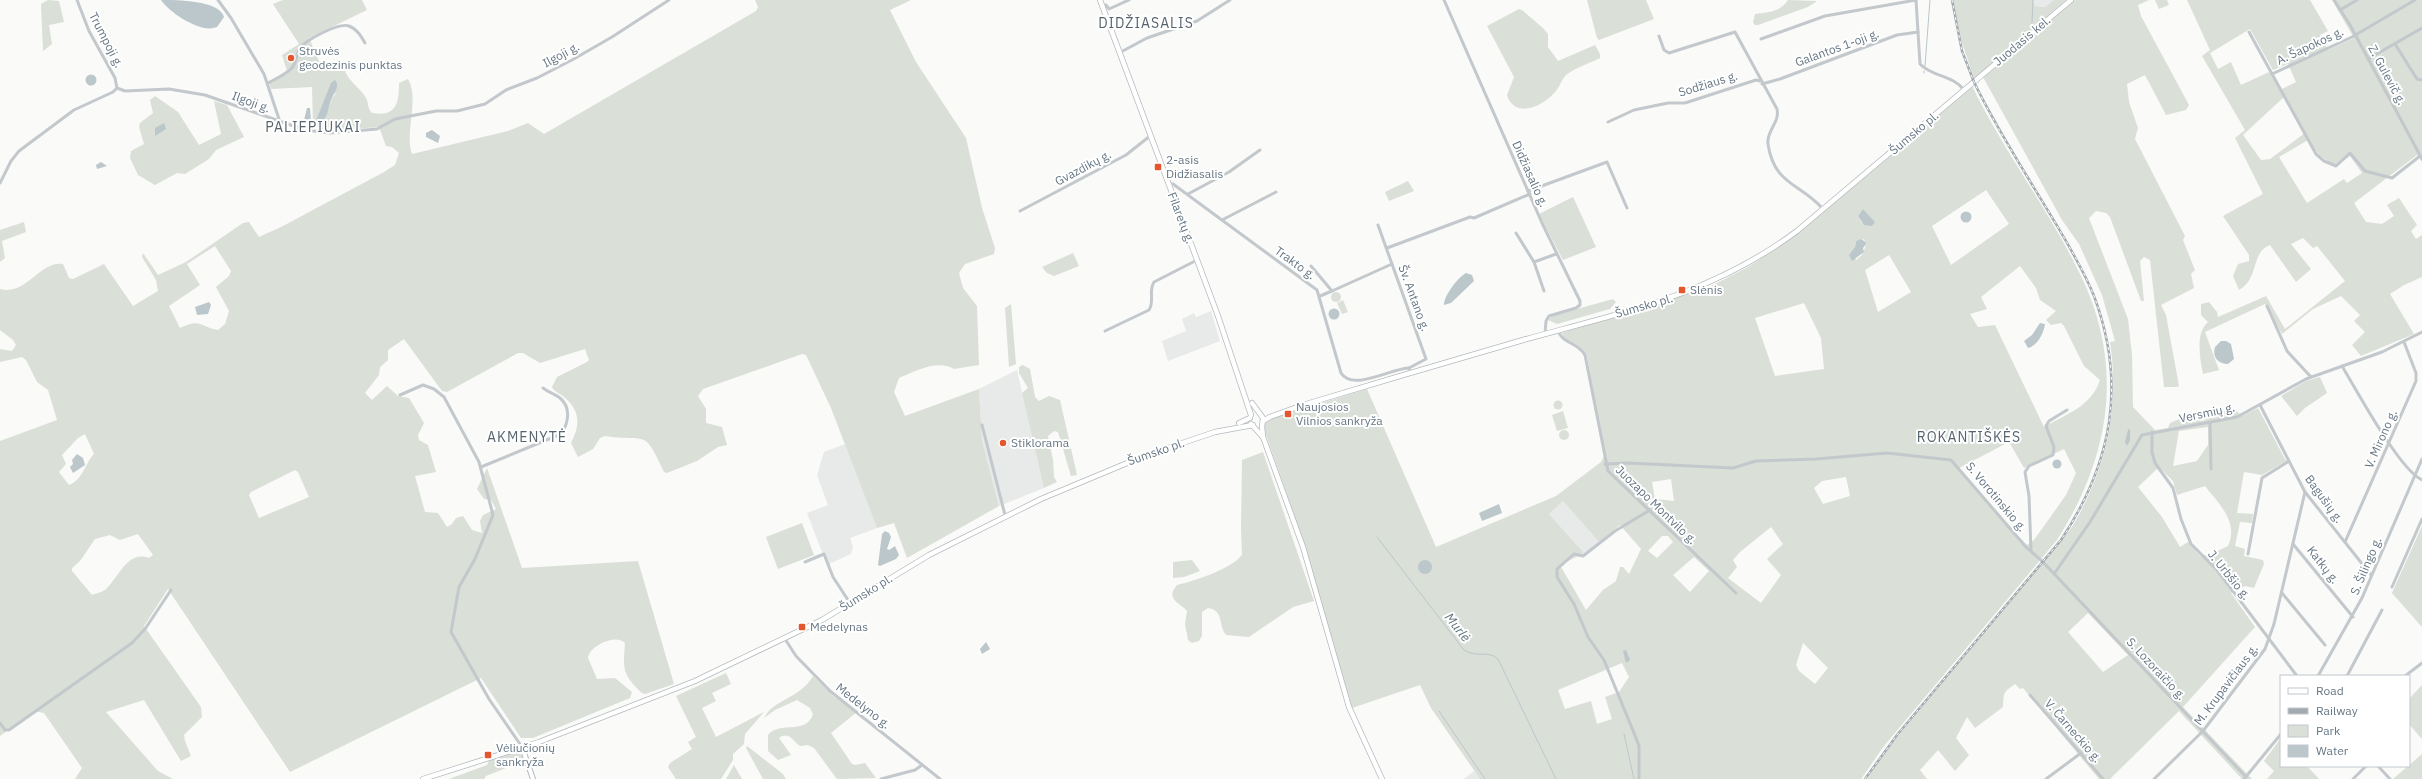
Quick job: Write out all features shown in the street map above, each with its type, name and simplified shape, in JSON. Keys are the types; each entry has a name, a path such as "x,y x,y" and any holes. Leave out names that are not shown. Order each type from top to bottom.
{"main road":[{"name":"Juodasis kel.","path":"1974,82 2071,0"},
{"name":"Filaretų g.","path":"1100,2 1237,368 1253,406 1260,414"},
{"name":"Šumsko pl.","path":"1215,432 1263,423 1270,417 1303,405 1409,371 1666,300 1716,280 1773,248 1823,209 1974,82"},
{"name":"Filaretų g.","path":"1237,368 1254,425 1264,437"},
{"name":"Šumsko pl.","path":"423,779 522,748 687,684 784,639 850,603 928,555 1005,515 1130,460 1215,432 1251,416 1303,405"},
{"path":"1260,414 1263,423 1264,437 1303,547 1349,707 1382,779"},
{"path":"522,748 533,779"}],"street":[{"name":"Trumpoji g.","path":"77,0 89,31 115,78 117,88"},
{"path":"218,0 231,18 268,83 280,122"},
{"name":"Ilgoji g.","path":"117,88 125,91 169,89 205,95 306,130 322,132 377,129 395,118 436,111 457,110 485,104 506,90 537,78 572,60 669,0"},
{"path":"1100,2 1106,5 1109,9 1129,0"},
{"path":"1119,53 1147,38 1196,20 1230,0"},
{"name":"Didžiasalio g.","path":"1444,0 1556,254 1580,303 1576,308 1549,316 1546,321 1545,334"},
{"path":"1761,39 1825,16 1916,0 1920,64 1925,69 1956,82 1964,90"},
{"name":"Z. Gulevič g.","path":"2334,0 2355,34 2420,156"},
{"path":"2340,10 2357,0"},
{"name":"A. Šapokos g.","path":"2272,74 2355,34 2415,0"},
{"path":"268,83 292,67 297,53 303,45 330,30 344,25 349,26 358,32 365,43"},
{"path":"2368,59 2422,28"},
{"name":"Sodžiaus g.","path":"1659,36 1664,50 1668,53 1735,32 1761,82"},
{"name":"Galantos 1-oji g.","path":"1761,82 1897,35 1918,32"},
{"path":"2249,32 2306,139 2316,154 2327,163 2336,166 2350,153 2365,171 2392,178 2420,156 2422,150"},
{"path":"2395,44 2417,79 2422,80"},
{"name":"Sodžiaus g.","path":"1608,122 1634,110 1668,103 1685,103 1725,88 1756,80 1761,82"},
{"path":"1761,82 1775,104 1778,114 1768,138 1774,164 1786,181 1806,193 1823,209"},
{"path":"0,183 11,161 19,151 74,110 113,92 117,88"},
{"name":"Gvazdikų g.","path":"1020,211 1126,155 1150,136"},
{"path":"1188,194 1229,172 1260,150"},
{"path":"1387,248 1470,217 1474,218 1529,193 1607,162 1627,208"},
{"name":"Trakto g.","path":"1168,184 1173,184 1188,194 1317,290 1320,296 1341,373 1346,379 1353,380 1409,371"},
{"path":"1222,220 1276,192"},
{"name":"Šv. Antano g.","path":"1378,225 1426,358 1409,371"},
{"path":"1516,232 1534,262 1544,291"},
{"path":"1534,262 1556,254"},
{"path":"1105,331 1149,310 1152,306 1151,288 1154,282 1197,260"},
{"path":"1320,296 1392,264"},
{"path":"1311,266 1332,291"},
{"path":"2267,306 2287,351 2311,377"},
{"name":"Juozapo Montvilo g.","path":"1558,330 1562,338 1580,348 1585,355 1605,464 1610,474 1650,510 1736,593"},
{"name":"Versmių g.","path":"2054,574 2090,522 2139,438 2152,432 2210,423 2237,417 2260,406 2311,377 2404,342 2422,332"},
{"name":"V. Mirono g.","path":"2345,542 2417,378 2404,342"},
{"path":"2342,366 2389,442 2414,476 2422,480"},
{"path":"400,395 423,385 434,389 444,397 481,467 494,515 469,570 459,587 450,632 489,699 522,748"},
{"path":"481,467 561,434 567,422 567,408 562,399 543,388"},
{"name":"Bagušių g.","path":"2260,406 2305,492 2371,575"},
{"path":"2031,551 2029,496 2025,472 2030,466 2053,455 2054,447 2046,426 2049,421 2067,410"},
{"path":"2210,423 2211,469"},
{"path":"982,425 1005,515"},
{"name":"J. Urbšio g.","path":"2152,432 2152,452 2155,463 2173,488 2181,519 2191,544 2217,570 2268,640 2296,675"},
{"name":"S. Vorotinskio g.","path":"1605,464 1628,463 1733,468 1756,462 1887,453 1951,460 2031,551 2054,574"},
{"name":"S. Šilingo g.","path":"2319,675 2353,617 2422,459"},
{"path":"2248,554 2262,478 2289,461"},
{"name":"M. Krupavičiaus g.","path":"2154,779 2203,732 2248,673 2268,640 2282,593 2305,492"},
{"path":"1639,779 1639,746 1634,733 1604,660 1588,637 1574,604 1557,577 1557,569 1560,564 1574,554 1583,556 1615,531 1650,510"},
{"path":"2392,587 2422,519"},
{"name":"Katkų g.","path":"2293,544 2299,548 2353,617"},
{"path":"805,562 824,554 833,577 850,603"},
{"name":"S. Lozoraičio g.","path":"2054,574 2245,778"},
{"path":"0,723 5,730 9,730 119,654 145,629 170,590"},
{"path":"2282,593 2325,645"},
{"path":"2348,675 2382,610"},
{"name":"Medelyno g.","path":"784,639 796,656 830,691 940,779"},
{"path":"2406,675 2422,663"},
{"name":"V. Čarneckio g.","path":"2030,694 2103,779"},
{"path":"2245,778 2280,735"},
{"path":"2046,779 2081,753"},
{"path":"881,779 915,770 922,765"},
{"path":"2353,779 2365,767"},
{"path":"2379,767 2390,779"}],"shaded area":[{"path":"2034,0 2054,0 2046,7 2034,6"},
{"path":"1211,311 1220,341 1168,361 1162,341 1186,331 1182,319 1194,313 1196,317"},
{"path":"1017,370 1044,488 999,506 982,440 979,389"},
{"path":"845,444 877,528 850,538 853,547 851,554 827,565 807,513 828,505 817,475 824,452"},
{"path":"1563,501 1599,542 1584,553 1549,514"},
{"path":"1474,771 1480,779 1464,779"}],"green space":[{"path":"48,0 59,1 64,22 49,25 52,44 43,51 41,4"},
{"path":"283,0 362,0 367,10 309,38 322,68 344,69 352,82 366,98 369,109 372,113 380,114 391,111 397,103 399,83 408,79 413,96 410,136 412,154 508,131 528,123 544,134 756,11 758,7 755,0 911,0 890,10 916,62 966,138 982,208 995,248 994,254 965,264 959,273 963,288 977,306 979,365 954,369 941,365 926,367 899,378 894,392 905,416 979,389 982,440 999,506 907,558 894,523 877,528 831,408 806,355 802,354 703,389 698,396 706,409 706,423 722,427 727,445 718,447 697,461 667,473 664,472 652,448 647,442 637,438 605,436 600,438 593,449 578,457 571,443 577,425 576,413 570,402 552,387 557,377 589,360 585,349 540,363 523,353 518,353 447,392 442,391 404,339 388,350 388,360 380,367 379,375 365,393 372,400 387,386 398,396 409,398 424,423 418,435 419,440 428,445 436,472 415,476 425,512 438,513 447,527 452,524 456,518 463,516 472,530 482,533 480,521 483,515 496,509 491,500 484,499 477,489 487,468 522,568 638,561 674,684 645,694 642,693 627,676 625,671 625,643 616,639 610,640 593,649 588,658 597,679 615,678 632,692 630,698 533,738 521,738 481,678 290,772 168,589 144,626 201,707 202,717 184,735 191,756 181,761 144,700 106,712 158,771 173,779 75,779 82,768 44,713 34,711 0,736 0,441 57,420 48,390 37,382 26,360 22,357 0,362 0,349 12,351 16,345 13,340 0,330 0,289 9,290 18,288 40,272 55,264 63,264 69,278 73,279 104,264 133,306 158,291 156,280 142,257 143,253 158,275 186,262 243,223 249,222 259,237 283,226 395,165 399,153 392,147 386,146 379,127 327,131 313,125 312,87 271,89 269,82 287,71 282,55 299,44 273,4","holes":["336,93 325,116 318,123 322,105","215,246 231,271 229,276 216,287 229,311 225,324 218,330 196,323 180,328 169,306 200,285 187,264","85,434 94,454 78,479 69,485 59,472 66,464 62,455 78,438","295,470 298,472 309,497 259,518 249,495 251,492","138,534 153,555 149,558 135,558 124,567 106,589 92,595 72,571 72,568 80,561 95,539 110,535 120,540"]},
{"path":"1587,0 1646,0 1654,19 1599,40 1597,38"},
{"path":"1788,0 1817,1 1808,7 1755,25 1753,22 1755,14 1778,9"},
{"path":"1953,0 2034,0 2034,6 2045,7 2054,0 2066,0 1974,79 1960,36"},
{"path":"2075,0 2149,0 2138,5 2141,16 2189,105 2186,110 2166,115 2145,75 2127,84 2129,102 2138,128 2135,139 2185,236 2183,240 2195,270 2191,274 2194,288 2161,305 2166,315 2179,386 2164,387 2150,260 2144,257 2140,261 2144,301 2141,301 2110,217 2106,213 2096,211 2089,218 2128,319 2132,355 2133,407 2155,430 2168,428 2170,423 2184,417 2203,421 2208,416 2233,408 2242,416 2258,408 2286,461 2262,475 2244,472 2237,513 2253,514 2252,523 2240,522 2235,546 2245,549 2244,556 2263,560 2264,564 2254,588 2245,586 2231,593 2255,627 2183,707 2252,779 2242,779 2179,711 2110,779 2099,779 2023,688 2020,689 2015,684 2005,693 2003,707 1975,728 1967,717 1956,738 1969,755 1955,771 1938,750 1920,770 1927,779 1867,779 1888,748 2072,527 2094,483 2108,438 2113,391 2113,367 2110,342 2115,341 2102,295 2079,244 2062,220 1983,77","holes":["2208,427 2208,445 2197,461 2173,466 2179,431","2159,467 2173,481 2177,495 2205,486 2226,514 2229,521 2231,537 2228,546 2209,555 2200,556 2188,542 2180,547 2162,517 2138,487","2088,613 2128,655 2103,672 2068,632"]},
{"path":"2155,0 2167,0 2169,5 2159,9"},
{"path":"2187,0 2310,0 2328,31 2320,35 2328,50 2354,38 2332,0 2422,0 2422,162 2417,155 2354,203 2366,222 2382,224 2394,216 2387,205 2399,198 2417,225 2411,231 2416,239 2422,235 2422,277 2404,285 2390,294 2414,334 2361,356 2352,345 2365,332 2354,321 2360,315 2341,296 2313,309 2282,334 2265,304 2205,332 2219,370 2203,374 2200,339 2201,333 2208,322 2201,315 2201,304 2209,302 2217,312 2218,317 2266,296 2285,329 2345,281 2317,246 2313,248 2303,238 2291,244 2311,269 2296,282 2270,245 2260,254 2250,279 2246,285 2239,290 2233,276 2238,264 2249,261 2249,255 2223,216 2263,194 2235,138 2245,130 2202,56 2210,50","holes":["2250,29 2273,70 2288,64 2296,82 2280,90 2269,72 2241,85 2231,62 2218,69 2210,53","2285,96 2305,133 2270,159 2261,160 2243,135","2308,140 2320,155 2337,166 2350,156 2362,173 2347,183 2344,179 2307,203 2279,157"]},
{"path":"1519,9 1522,10 1548,34 1548,47 1558,61 1595,45 1600,54 1600,58 1566,75 1551,97 1530,108 1523,109 1516,107 1511,103 1507,95 1514,77 1487,26"},
{"path":"1972,86 1998,134 2055,228 2081,276 2095,310 2103,344 2107,378 2105,411 2099,444 2089,477 2075,509 2057,540 1884,746 1861,779 1480,779 1431,708 1420,685 1352,708 1304,543 1265,432 1264,424 1267,420 1367,389 1436,547 1556,496 1601,462 1604,456 1587,356 1581,348 1563,336 1562,333 1711,286 1748,267 1793,237","holes":["1986,190 2009,224 1951,265 1932,226","1863,209 1871,218 1862,223 1858,216","1863,239 1867,243 1862,255 1856,260 1854,250 1856,241","1889,255 1911,292 1878,312 1865,270","2020,266 2036,288 2040,300 2056,311 2046,320 2051,325 2061,323 2064,326 2084,366 2100,380 2091,397 2077,409 2044,427 1995,325 1978,327 1970,314 1987,309 1981,297","1804,303 1821,338 1824,369 1775,376 1755,318","2009,442 2024,468 2064,449 2076,473 2066,495 2034,540 2027,545 1996,514 1959,468","1846,477 1850,496 1823,504 1814,488 1822,481","1671,479 1674,501 1655,499 1652,482","1563,501 1599,542 1620,525 1641,549 1629,574 1623,567 1620,567 1616,581 1603,590 1586,610 1560,565 1584,553 1549,514","1771,527 1783,544 1767,559 1781,575 1761,603 1728,578 1737,567 1733,560 1740,552","1662,536 1668,536 1673,542 1657,558 1648,551","1694,557 1709,571 1690,592 1673,575","1803,643 1828,668 1815,684 1799,671 1796,665","1622,663 1629,677 1619,692 1605,697 1612,719 1597,724 1591,701 1565,709 1558,690"]},
{"path":"155,96 178,112 199,145 221,134 214,101 227,105 244,137 216,150 209,159 185,174 177,173 155,185 138,175 130,158 131,151 144,144 139,127 140,123 153,113 150,100"},
{"path":"1408,181 1414,191 1389,201 1385,192"},
{"path":"1573,197 1596,247 1563,260 1539,214"},
{"path":"24,222 26,232 2,241 5,258 0,262 0,230"},
{"path":"1073,253 1079,266 1054,276 1047,273 1042,267"},
{"path":"1334,292 1338,292 1340,293 1340,301 1334,302 1331,299 1331,295"},
{"path":"1613,299 1616,302 1610,309 1557,324 1548,320 1552,316"},
{"path":"1343,300 1348,312 1342,314 1337,303"},
{"path":"1011,304 1016,364 1009,367 1005,308"},
{"path":"1023,365 1030,369 1035,397 1039,401 1049,396 1060,400 1077,475 1071,476 1058,432 1054,431 1048,436 1053,460 1054,477 1057,482 1044,488 1022,393 1028,388 1019,373 1019,367"},
{"path":"2320,377 2327,393 2305,408 2297,416 2281,396 2306,381"},
{"path":"1558,400 1563,405 1558,410 1553,405"},
{"path":"1563,411 1568,428 1557,431 1552,415"},
{"path":"1562,430 1566,430 1568,431 1568,439 1562,440 1559,437 1559,433"},
{"path":"1263,452 1314,601 1293,607 1249,637 1226,635 1219,615 1213,609 1208,608 1202,612 1202,636 1199,641 1192,643 1188,640 1185,624 1187,611 1173,598 1173,590 1177,585 1221,570 1242,555 1242,460"},
{"path":"802,523 814,555 778,569 766,537"},
{"path":"2422,526 2422,627 2392,593"},
{"path":"1192,560 1200,571 1184,577 1173,578 1173,562"},
{"path":"726,673 731,684 712,693 716,701 702,708 716,737 764,712 745,734 744,744 733,754 733,760 721,779 676,779 668,767 670,763 692,749 688,742 696,737 676,696"},
{"path":"813,676 833,696 857,712 831,733 852,764 855,765 865,763 876,778 837,779 814,748 808,745 800,746 788,736 782,736 779,738 791,755 778,760 768,751 768,735 773,731 779,728 799,726 810,721 813,714 810,708 797,700 775,710 764,718 768,712 780,702 801,690 808,684"},
{"path":"2422,685 2422,739 2410,725 2410,698"},
{"path":"2280,739 2280,767 2308,767 2319,779 2267,779 2274,771 2264,761"},
{"path":"747,746 783,774 786,779 763,779 746,748"},
{"path":"518,752 523,757 521,762 486,776 484,779 449,779 487,765 489,761"},
{"path":"2422,754 2422,779 2393,779 2407,767 2410,767 2410,764"},
{"path":"734,765 742,779 726,779"}],"water":[{"path":"161,0 187,1 206,4 221,11 224,17 217,27 203,28 178,16"},
{"path":"91,74 95,76 97,80 95,84 91,86 87,84 85,80 87,76"},
{"path":"335,80 337,84 336,89 330,102 326,117 320,122 315,123 331,83"},
{"path":"307,108 310,108 311,121 308,123 304,120"},
{"path":"164,123 166,129 155,136 155,128"},
{"path":"432,130 440,136 438,143 426,137 426,133"},
{"path":"101,162 107,166 97,169 96,165"},
{"path":"1863,209 1875,222 1872,226 1864,225 1858,216"},
{"path":"1964,212 1968,212 1970,213 1970,221 1964,222 1961,219 1961,215"},
{"path":"1861,239 1867,243 1863,248 1864,252 1852,261 1849,255 1855,247 1856,241"},
{"path":"1466,273 1472,275 1474,281 1451,303 1444,305 1444,301 1452,288"},
{"path":"209,302 211,305 208,314 197,315 195,307"},
{"path":"1332,309 1336,309 1338,310 1338,318 1332,319 1329,316 1329,312"},
{"path":"2040,323 2045,324 2042,335 2034,345 2028,348 2024,341 2032,335"},
{"path":"2221,341 2226,341 2231,344 2234,359 2228,364 2221,363 2214,354 2215,347"},
{"path":"2130,429 2130,440 2127,446 2125,442 2128,430"},
{"path":"77,454 83,458 85,465 73,473 70,467 73,464 72,460"},
{"path":"2057,459 2062,464 2057,469 2052,464"},
{"path":"1499,504 1502,513 1482,521 1479,513"},
{"path":"885,531 889,533 891,537 887,549 889,550 895,546 899,555 896,559 880,566 878,565 882,534"},
{"path":"1425,560 1430,562 1432,567 1430,572 1425,574 1420,572 1418,567 1420,562"},
{"path":"986,642 990,649 982,654 980,649"},
{"path":"1626,650 1630,660 1626,663 1623,651"}],"waterway":[{"path":"1925,66 1930,0"},
{"path":"2032,23 2033,0"},
{"name":"Murlė","path":"1377,537 1464,650 1473,654 1494,656 1498,659 1556,779"},
{"path":"1439,711 1485,779"},
{"path":"1624,734 1634,779"}],"railway":[{"path":"1865,779 1897,735 2061,540 2078,511 2092,482 2103,452 2109,422 2112,392 2110,360 2104,329 2094,296 2073,253 1983,101 1962,51 1952,0"}],"place":[{"name":"Struvės geodezinis punktas","path":"291,58"},
{"name":"2-asis Didžiasalis","path":"1158,167"},
{"name":"Slėnis","path":"1682,290"},
{"name":"Naujosios Vilnios sankryža","path":"1288,414"},
{"name":"Stiklorama","path":"1003,443"},
{"name":"Medelynas","path":"802,627"},
{"name":"Vėliučionių sankryža","path":"488,755"}],"district":[{"name":"DIDŽIASALIS","path":"1146,23"},
{"name":"PALIEPIUKAI","path":"313,127"},
{"name":"AKMENYTĖ","path":"527,437"},
{"name":"ROKANTIŠKĖS","path":"1969,437"}]}
